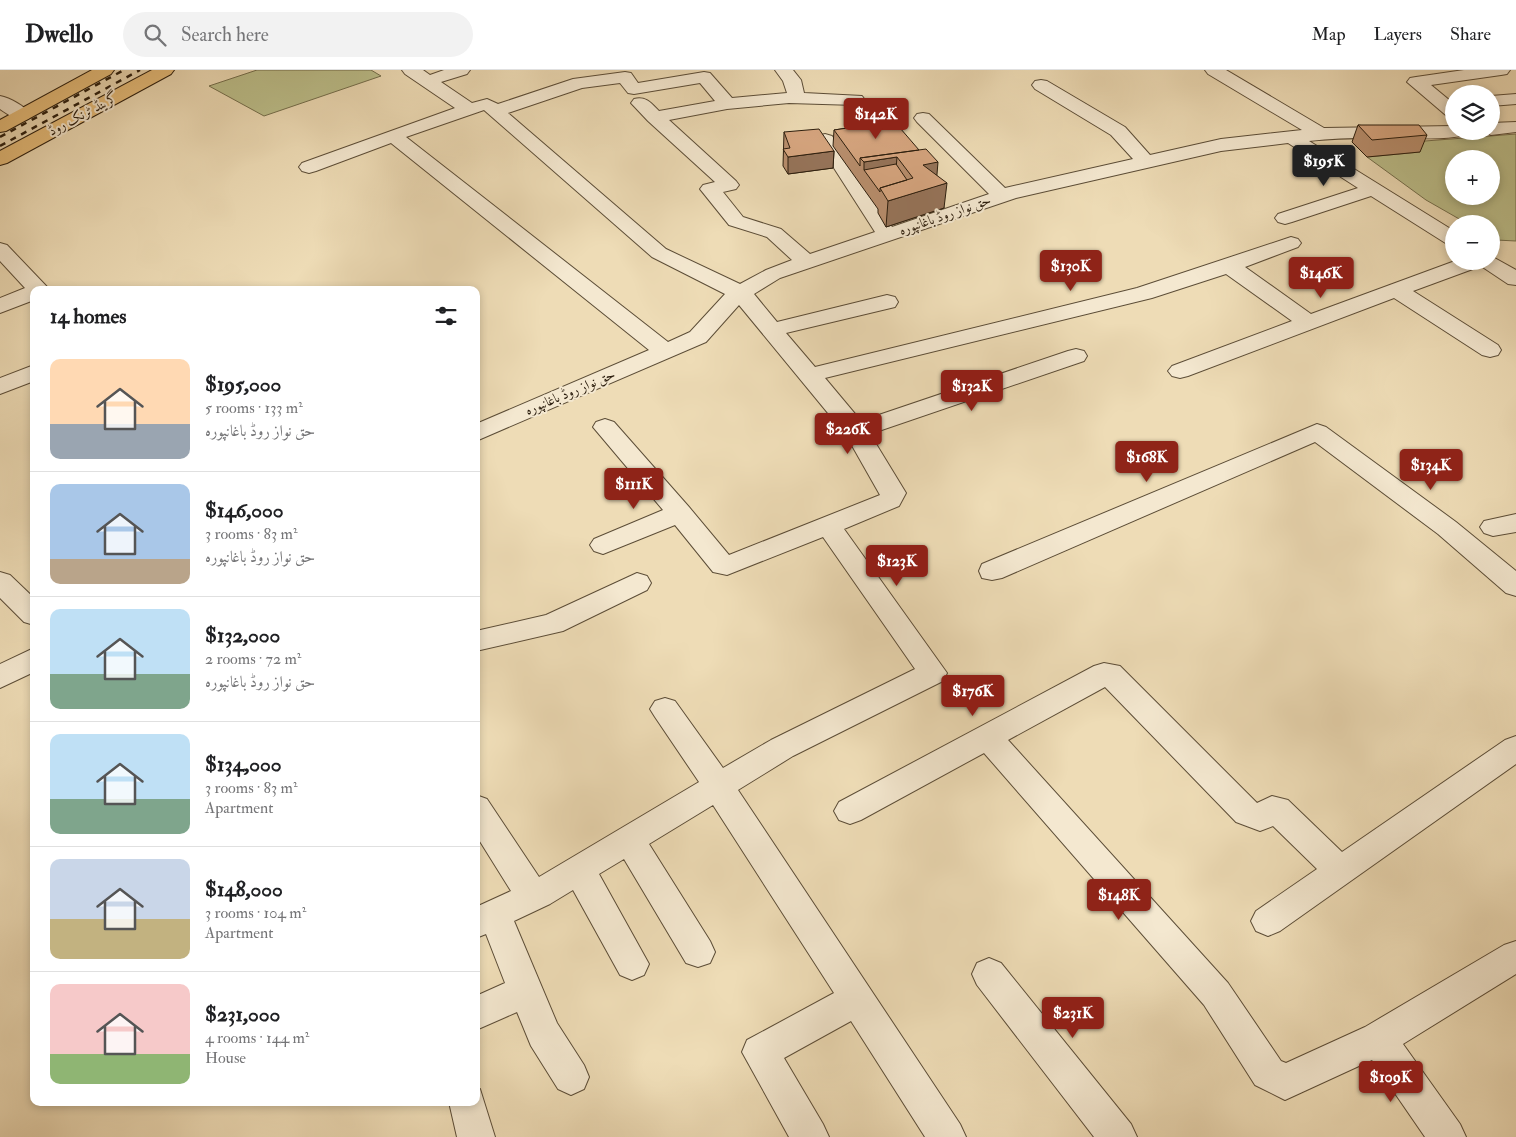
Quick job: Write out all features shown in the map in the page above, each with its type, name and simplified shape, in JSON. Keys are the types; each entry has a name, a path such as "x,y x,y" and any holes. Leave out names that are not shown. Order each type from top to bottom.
{"main road":[{"name":"گرینڈ ٹرنک روڈ","path":"0,127 105,70"},
{"name":"گرینڈ ٹرنک روڈ","path":"0,159 165,70"}],"street":[{"path":"411,70 469,109"},
{"path":"428,82 461,70"},
{"path":"495,111 606,74 628,70"},
{"path":"784,70 792,80 797,99"},
{"path":"1214,70 1321,134"},
{"path":"1445,103 1416,82 1501,70"},
{"path":"606,74 626,77 634,89 704,77 727,104"},
{"path":"1041,85 1118,131 1146,162"},
{"path":"654,117 727,104 797,99 856,100"},
{"path":"1500,100 1516,99"},
{"path":"0,102 22,115"},
{"path":"640,103 729,185 710,188 736,221 774,233 806,262"},
{"path":"309,167 487,104 659,252 741,293 856,431 893,493 893,497 727,566 722,565 680,513 605,427"},
{"path":"923,118 1002,196"},
{"path":"1500,128 1516,127"},
{"name":"حق نواز روڈ باغانپورہ","path":"480,430 698,337 735,296 773,274 1002,196 1221,146 1321,134 1445,131"},
{"path":"393,136 665,351"},
{"path":"1291,137 1445,234"},
{"path":"825,140 887,235"},
{"path":"1285,218 1373,189"},
{"path":"810,375 1144,293 1229,266 1291,243"},
{"path":"0,249 35,286"},
{"path":"1229,266 1309,323"},
{"path":"1500,269 1516,279"},
{"path":"1180,371 1450,270"},
{"path":"1396,290 1490,350"},
{"path":"0,306 30,294"},
{"path":"771,330 887,302"},
{"path":"856,431 1076,356"},
{"path":"0,387 30,374"},
{"path":"992,571 1317,432 1447,528 1516,586"},
{"path":"603,545 680,513"},
{"path":"571,1077 544,1034 526,990 485,919 533,896 782,748 933,674 827,524"},
{"path":"0,582 30,611"},
{"path":"480,640 553,624 637,583"},
{"path":"0,676 30,661"},
{"path":"850,811 1104,674 1110,674 1247,813 1260,818 1272,809 1277,809 1340,871"},
{"path":"665,709 718,786 947,1137"},
{"path":"987,736 1216,994 1268,1073 1284,1082 1378,1039 1516,956"},
{"path":"1268,921 1516,748"},
{"path":"480,814 533,896"},
{"path":"630,839 698,952"},
{"path":"579,869 632,964"},
{"path":"989,974 1118,1137"},
{"path":"480,1012 526,990"},
{"path":"810,1137 760,1052 857,999"},
{"path":"1378,1039 1447,1137"},
{"path":"468,1106 476,1137"}],"green space":[{"path":"257,70 371,70 381,76 264,116 209,86"},
{"path":"1516,134 1516,241 1500,240 1500,215 1452,215 1426,200 1367,157 1420,152 1412,142 1445,139 1500,140 1500,135"}],"building":[{"path":"894,121 919,150 860,158 860,166 834,130"},
{"path":"1358,125 1419,125 1427,135 1372,140"},
{"path":"819,129 834,151 788,157 783,149 790,148 784,132"},
{"path":"926,149 938,162 923,165 947,183 888,201 880,188 913,178 897,157 864,162 860,158"},
{"path":"896,164 907,180 880,188 880,192 864,170"}],"railway":[{"path":"0,137 124,70"},
{"path":"0,146 140,70"}]}
